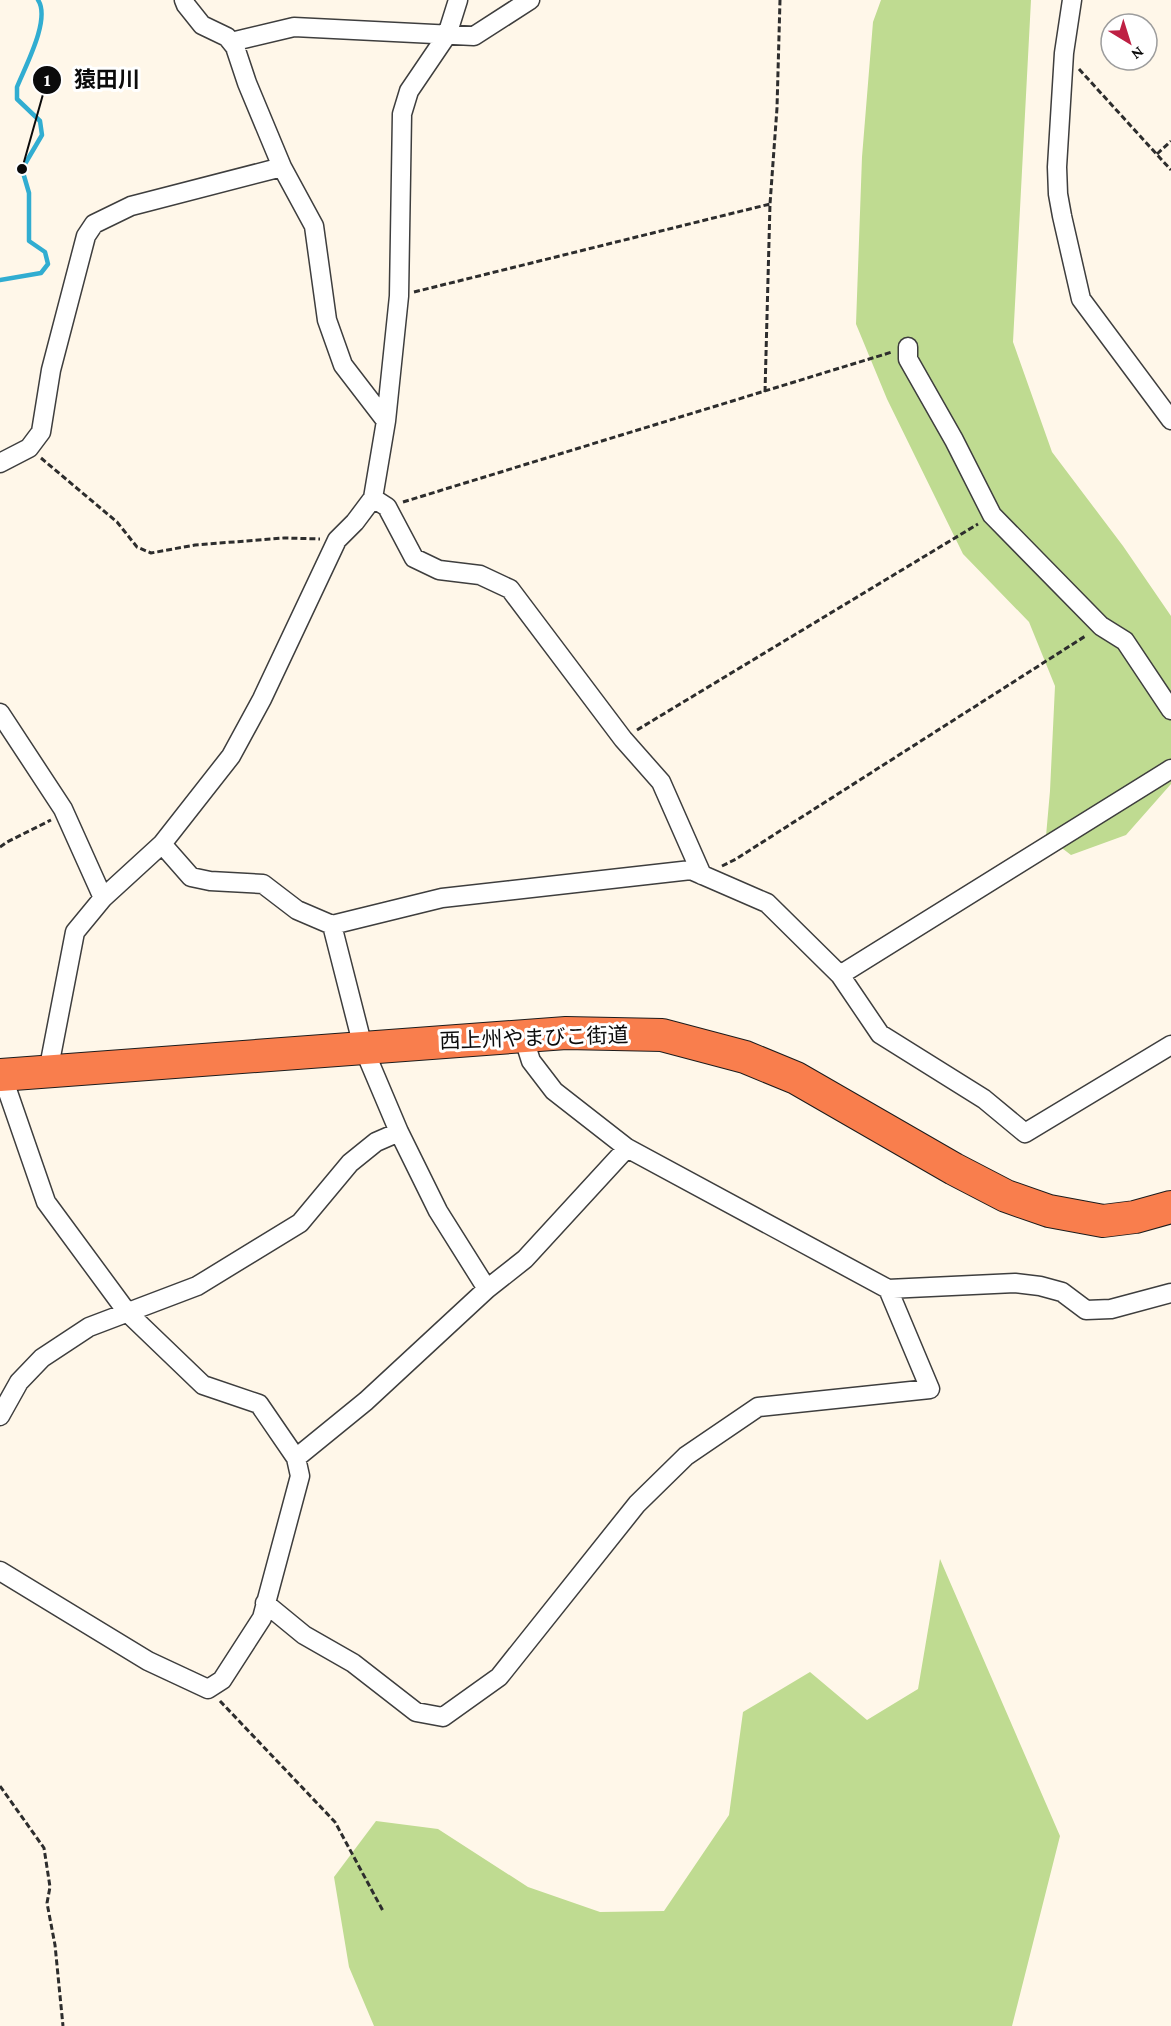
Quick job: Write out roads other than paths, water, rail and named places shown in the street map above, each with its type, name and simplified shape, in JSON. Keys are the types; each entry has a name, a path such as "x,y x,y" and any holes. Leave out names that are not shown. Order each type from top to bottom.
{"highway":[{"name":"西上州やまびこ街道","path":"1,1075 566,1033 662,1035 745,1057 795,1078 954,1169 1006,1196 1049,1211 1103,1221 1135,1217 1171,1207"}],"street":[{"path":"184,0 202,25 227,37 235,47 247,83 282,167 314,226 327,320 343,365 386,421"},
{"path":"458,0 447,34 409,91 402,114 399,296 380,503 414,558 439,570 480,575 510,589 623,739 661,782 702,875"},
{"path":"231,42 294,27 474,36 530,0"},
{"path":"1072,0 1064,53 1057,167 1058,194 1081,299 1171,420"},
{"path":"0,463 29,448 41,432 51,370 86,236 94,224 131,206 282,167"},
{"path":"908,347 908,359 954,440 992,515 1101,626 1125,641 1171,710"},
{"path":"48,1072 75,932 103,898 162,844 231,756 262,699 337,540 355,522 380,503"},
{"path":"0,713 65,814 103,898"},
{"path":"840,975 1171,769"},
{"path":"162,844 191,877 210,881 263,884 297,910 332,925 442,898 691,870 767,903 840,975 880,1034 984,1099 1024,1134 1171,1045"},
{"path":"332,925 363,1047 399,1132 438,1211 487,1289"},
{"path":"523,1036 531,1061 554,1091 627,1148 888,1289 1023,1284 1062,1292 1086,1310 1111,1309 1171,1293"},
{"path":"0,1570 148,1661 208,1689 222,1680 262,1618 300,1476 296,1458 259,1404 203,1385 127,1312 46,1202 1,1075"},
{"path":"0,1416 19,1382 42,1358 89,1327 197,1286 300,1223 350,1163 376,1142 399,1132"},
{"path":"296,1458 366,1401 487,1289 525,1259 627,1148"},
{"path":"265,1603 304,1635 353,1664 416,1712 443,1717 499,1677 637,1504 686,1456 758,1407 930,1389 888,1289"}],"waterway":[{"path":"0,280 41,273 48,264 45,252 29,241 29,193 22,169 42,135 40,121 17,99 17,87 39,31 41,8 38,0"}],"place":[{"name":"猿田川","path":"22,169"}]}
